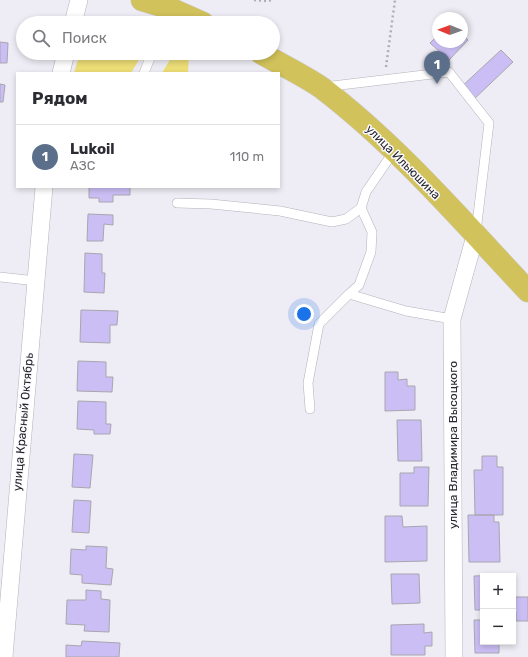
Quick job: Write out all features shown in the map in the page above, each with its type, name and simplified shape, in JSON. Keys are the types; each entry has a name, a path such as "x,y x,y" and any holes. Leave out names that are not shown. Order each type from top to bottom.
{"highway":[{"path":"142,0 166,16"},
{"name":"улица Ильюшина","path":"273,60 320,87 370,127 528,291"}],"street":[{"path":"75,16 79,0"},
{"path":"61,72 64,60"},
{"name":"улица Красный Октябрь","path":"4,657 44,188"},
{"name":"улица Владимира Высоцкого","path":"454,657 452,319 475,236"}],"lane":[{"path":"144,72 149,60"},
{"path":"320,87 449,72 489,123 475,236"},
{"path":"177,203 211,204 280,211 332,222 346,219 361,208 366,192 394,151"},
{"path":"310,409 308,383 320,324 359,285 371,252 372,232 361,208"},
{"path":"0,277 36,281"},
{"path":"349,294 406,311 452,319"}],"path":[{"path":"254,0 273,0"},
{"path":"384,80 395,0"}],"shaded area":[{"path":"78,60 139,60 132,72 74,72"},
{"path":"170,60 189,60 188,72 163,72"}],"building":[{"path":"0,42 8,43 7,63 0,63"},
{"path":"436,48 460,48 449,60"},
{"path":"501,50 513,62 471,102 459,89"},
{"path":"0,84 5,85 3,102 0,102"},
{"path":"89,188 130,188 130,195 113,195 113,202 99,202 99,198 89,198"},
{"path":"88,214 113,215 113,225 104,224 103,241 87,241"},
{"path":"85,253 102,254 102,273 105,273 104,293 84,292"},
{"path":"81,310 118,311 117,325 110,325 110,343 80,342"},
{"path":"78,361 106,362 106,377 113,377 112,392 77,391"},
{"path":"385,372 398,372 398,380 407,379 407,386 415,386 415,410 385,411"},
{"path":"78,401 106,402 106,424 111,424 110,434 94,434 94,430 77,429"},
{"path":"397,420 421,420 422,461 398,461"},
{"path":"74,454 93,455 90,488 72,487"},
{"path":"482,456 497,456 497,467 503,467 503,515 475,515 474,470 482,470"},
{"path":"414,467 429,467 428,506 400,506 400,473 414,473"},
{"path":"74,500 91,501 89,533 72,532"},
{"path":"468,515 494,515 494,522 499,522 500,562 469,562"},
{"path":"385,516 402,516 403,527 427,526 427,561 385,562"},
{"path":"86,546 107,547 106,568 113,569 111,585 82,583 82,575 70,574 71,549 86,550"},
{"path":"391,574 419,574 420,603 392,604"},
{"path":"474,576 480,576 480,610 475,610"},
{"path":"86,590 101,591 101,599 110,600 109,632 84,631 85,625 66,624 67,600 86,600"},
{"path":"516,597 528,597 528,621 516,621"},
{"path":"474,620 480,620 480,645 499,645 499,653 475,653"},
{"path":"424,624 424,633 432,632 432,646 425,646 425,655 391,655 391,625"},
{"path":"82,641 120,643 119,657 66,657 66,645 81,646"}],"place":[{"name":"Lukoil","path":"437,84"}]}
